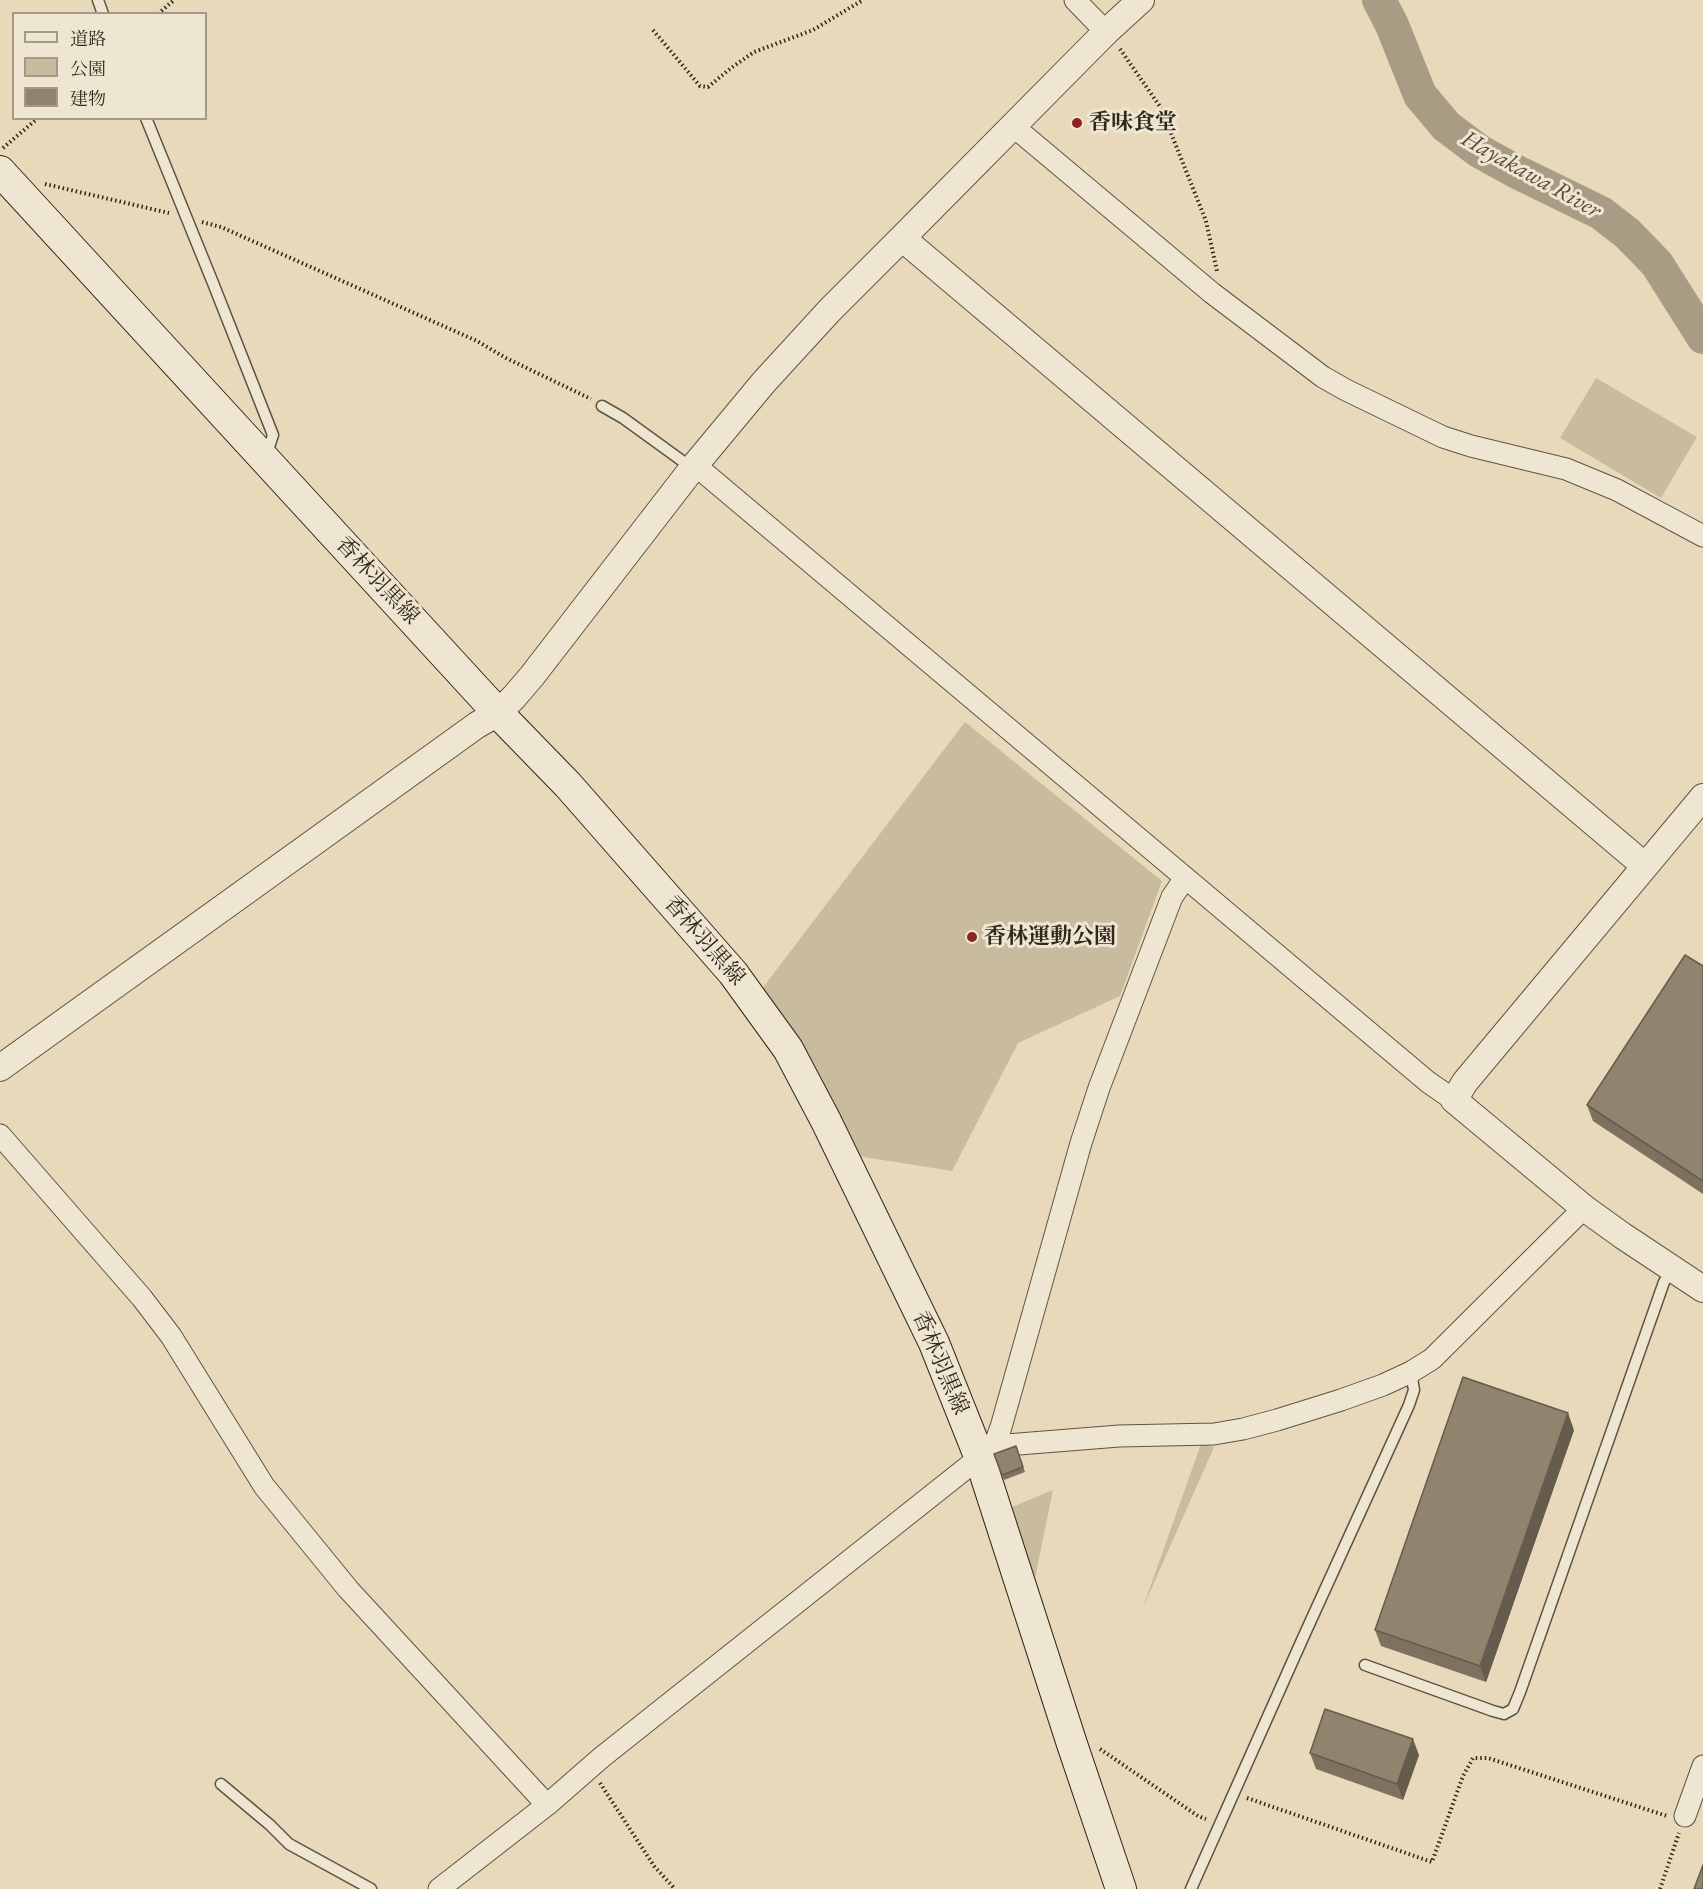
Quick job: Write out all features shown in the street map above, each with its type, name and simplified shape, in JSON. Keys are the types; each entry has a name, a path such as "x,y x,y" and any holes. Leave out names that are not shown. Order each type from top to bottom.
{"main road":[{"name":"香林羽黒線","path":"4,176 498,713 568,785 733,973 788,1049 831,1130 987,1451 1072,1744 1121,1889"}],"street":[{"path":"1076,0 1106,32"},
{"path":"0,1068 477,725 498,713 532,676 693,466 764,382 830,310 1106,32 1141,0"},
{"path":"1013,126 1212,293 1323,377 1443,437 1566,469 1638,501 1703,536"},
{"path":"902,238 1645,866"},
{"path":"693,466 1428,1082 1454,1100 1584,1208 1703,1288"},
{"path":"1454,1100 1465,1082 1703,797"},
{"path":"439,1889 987,1451 1001,1427 1075,1164 1099,1088 1172,897 1185,878"},
{"path":"0,1135 142,1298 171,1336 264,1486 348,1589 547,1804"},
{"path":"987,1451 1119,1436 1214,1434 1243,1429 1341,1400 1411,1372 1432,1359 1584,1208"},
{"path":"1685,1816 1703,1767"}],"lane":[{"path":"147,120 273,435 265,459"},
{"path":"602,406 693,466"},
{"path":"1365,1665 1493,1711 1504,1713 1513,1709 1664,1282 1673,1269"},
{"path":"1191,1889 1306,1629 1409,1405 1414,1390 1411,1372"},
{"path":"221,1784 289,1844 371,1889"}],"path":[{"path":"160,12 174,0"},
{"path":"653,30 700,86 708,87 754,52 813,30 863,0"},
{"path":"1106,32 1119,46 1161,108 1183,161 1206,221 1212,247 1217,273 1212,293"},
{"path":"0,150 36,120"},
{"path":"4,176 221,227 477,341 602,406"},
{"path":"1072,1744 1083,1742 1093,1744 1198,1816 1220,1825"},
{"path":"1234,1793 1432,1862 1463,1776 1473,1758 1488,1758 1675,1819 1685,1816"},
{"path":"594,1774 654,1866 675,1889"},
{"path":"1660,1889 1685,1816"}],"green space":[{"path":"1596,378 1697,437 1661,498 1560,438"},
{"name":"香林運動公園","path":"965,722 1162,881 1120,996 1018,1043 952,1171 851,1155 758,994"},
{"path":"1201,1444 1214,1447 1142,1610"},
{"path":"1053,1490 1033,1588 1012,1507"}],"building":[{"path":"1685,955 1703,966 1703,1181 1587,1105"},
{"path":"1463,1377 1568,1413 1480,1666 1375,1630"},
{"path":"1016,1446 1023,1467 1002,1475 994,1454"},
{"path":"1325,1709 1413,1739 1397,1784 1310,1753"},
{"path":"1703,1865 1703,1889 1694,1889"}],"waterway":[{"name":"Hayakawa River","path":"1379,0 1392,25 1420,95 1446,126 1479,151 1601,213 1628,234 1657,264 1703,337"}],"place":[{"name":"香味食堂","path":"1077,123"},
{"name":"香林運動公園","path":"972,937"}]}
